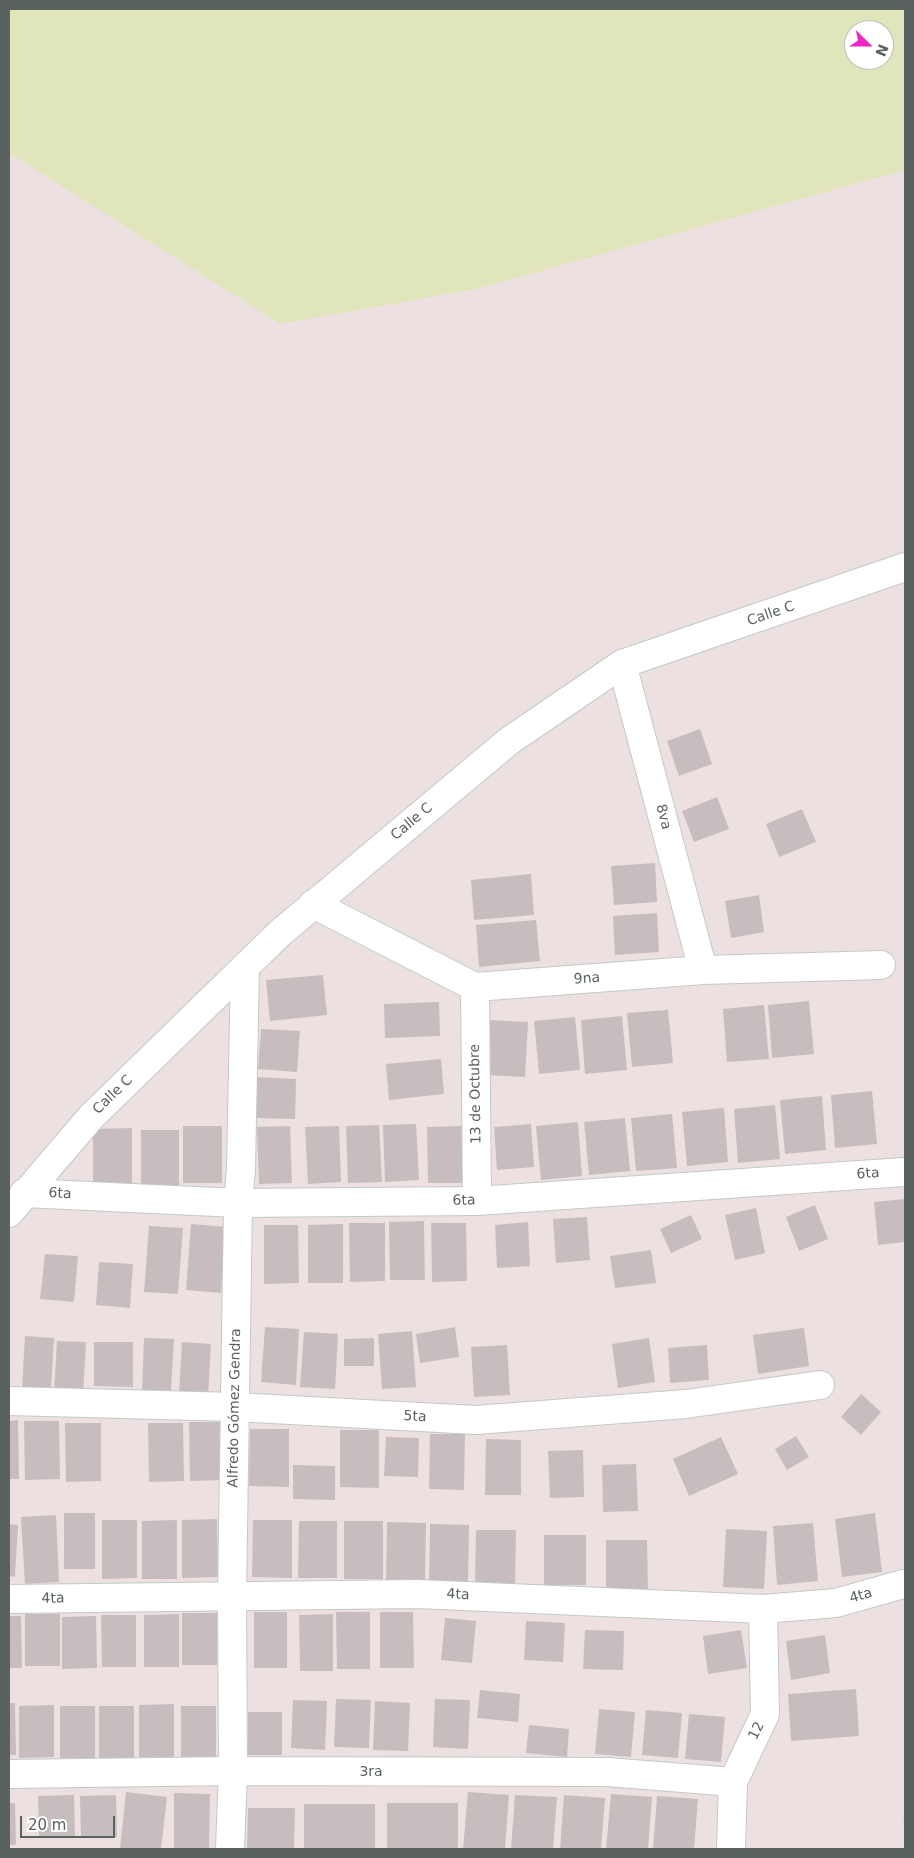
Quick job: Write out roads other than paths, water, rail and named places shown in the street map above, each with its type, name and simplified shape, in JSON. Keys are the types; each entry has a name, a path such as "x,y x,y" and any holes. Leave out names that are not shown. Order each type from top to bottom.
{"street":[{"name":"Calle C","path":"16,1203 91,1117 245,966 313,904 509,741 622,664 905,567"},
{"name":"8va","path":"622,664 703,970"},
{"path":"313,904 474,987"},
{"name":"9na","path":"474,987 703,970 881,965"},
{"name":"Alfredo Gómez Gendra","path":"230,1849 233,1771 232,1597 238,1203 241,1170 245,966"},
{"name":"13 de Octubre","path":"474,987 477,1201"},
{"name":"6ta","path":"16,1203 477,1201 904,1172"},
{"name":"5ta","path":"9,1401 235,1406 476,1420 686,1404 820,1384"},
{"name":"4ta","path":"9,1599 418,1594 763,1609 836,1604 903,1584"},
{"name":"12","path":"731,1849 733,1782 766,1714 763,1609"},
{"name":"3ra","path":"9,1774 233,1771 607,1772 733,1782"}]}
